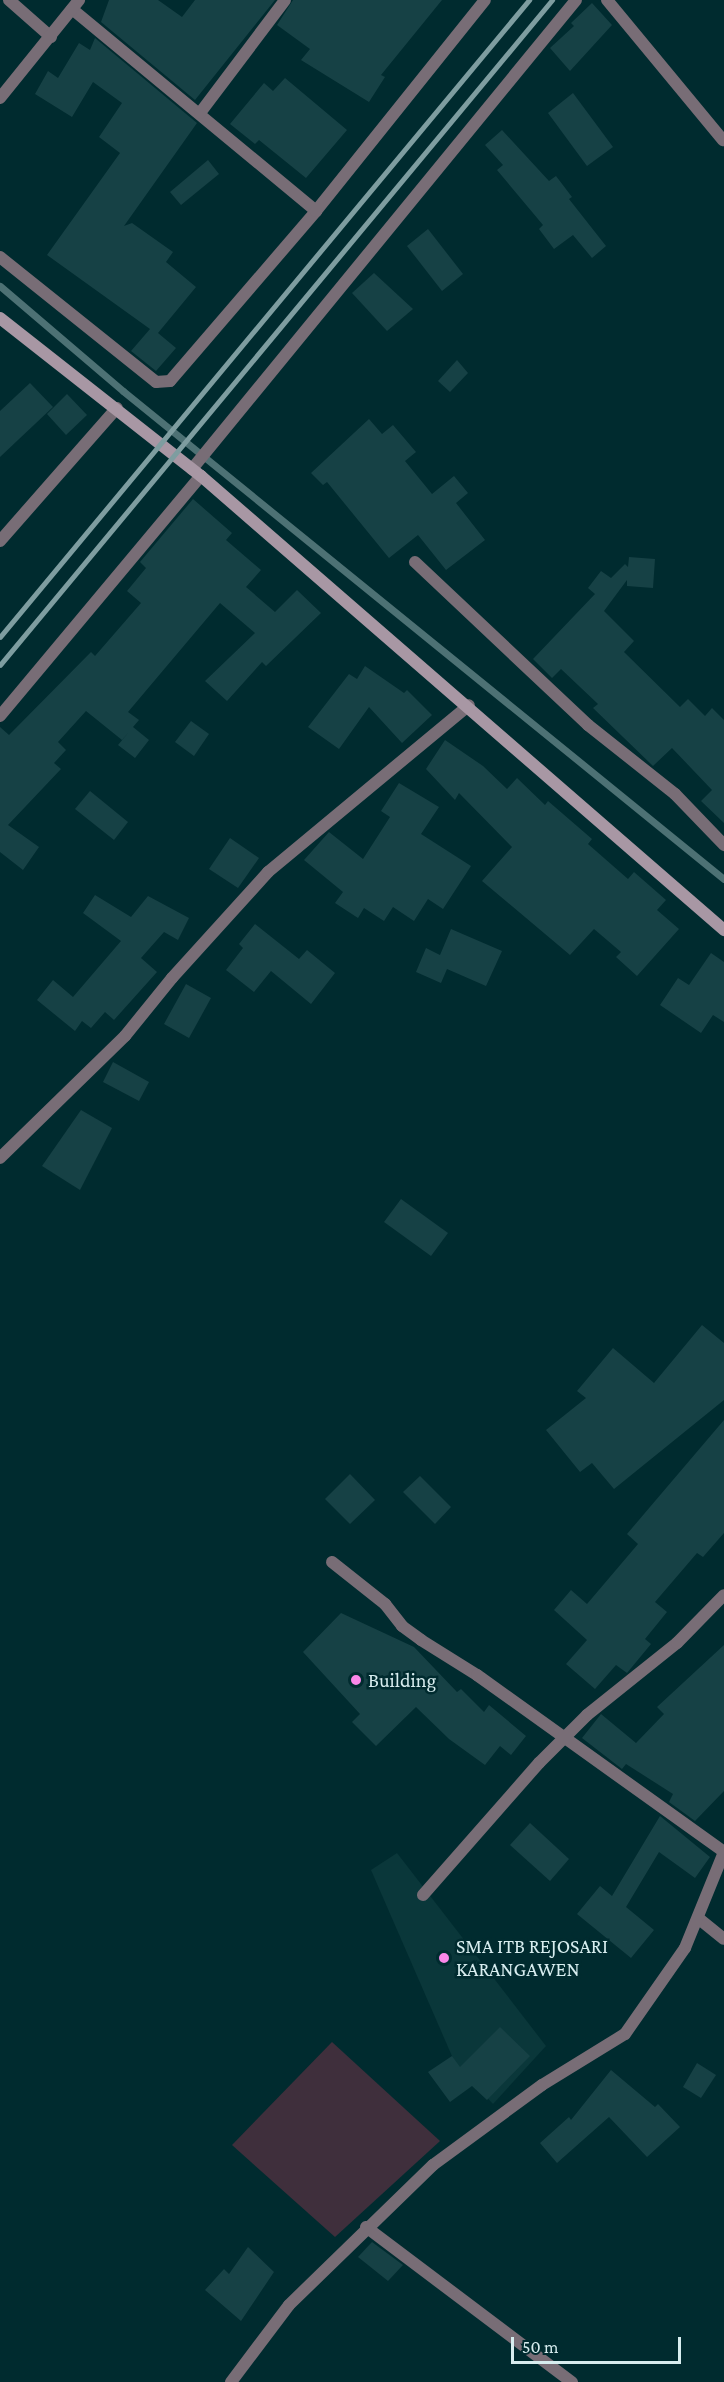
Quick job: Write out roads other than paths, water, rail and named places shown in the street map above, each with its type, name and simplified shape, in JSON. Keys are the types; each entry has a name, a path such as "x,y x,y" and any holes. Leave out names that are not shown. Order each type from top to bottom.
{"main road":[{"path":"0,318 197,473 469,705 724,930"}],"street":[{"path":"9,0 51,37"},
{"path":"200,113 285,0"},
{"path":"0,257 156,382 164,383 176,378 316,211 485,0"},
{"path":"0,716 197,473 201,459 576,0"},
{"path":"607,0 723,140"},
{"path":"0,98 76,4 316,211"},
{"path":"0,542 117,408"},
{"path":"415,562 588,725 675,794 724,845"},
{"path":"0,1158 125,1036 172,978 268,872 469,705"},
{"path":"231,2382 290,2305 366,2227 433,2165 542,2085 620,2039 672,1970 698,1918 724,1852 402,1626 385,1604 332,1562"},
{"path":"423,1895 563,1739 677,1643 724,1595"},
{"path":"698,1918 724,1939"},
{"path":"366,2227 572,2382"}],"waterway":[{"path":"0,286 123,391 724,879"}],"railway":[{"path":"0,637 529,0"},
{"path":"0,665 552,0"}],"place":[{"name":"Building","path":"356,1680"},
{"name":"SMA ITB REJOSARI KARANGAWEN","path":"444,1958"}]}
